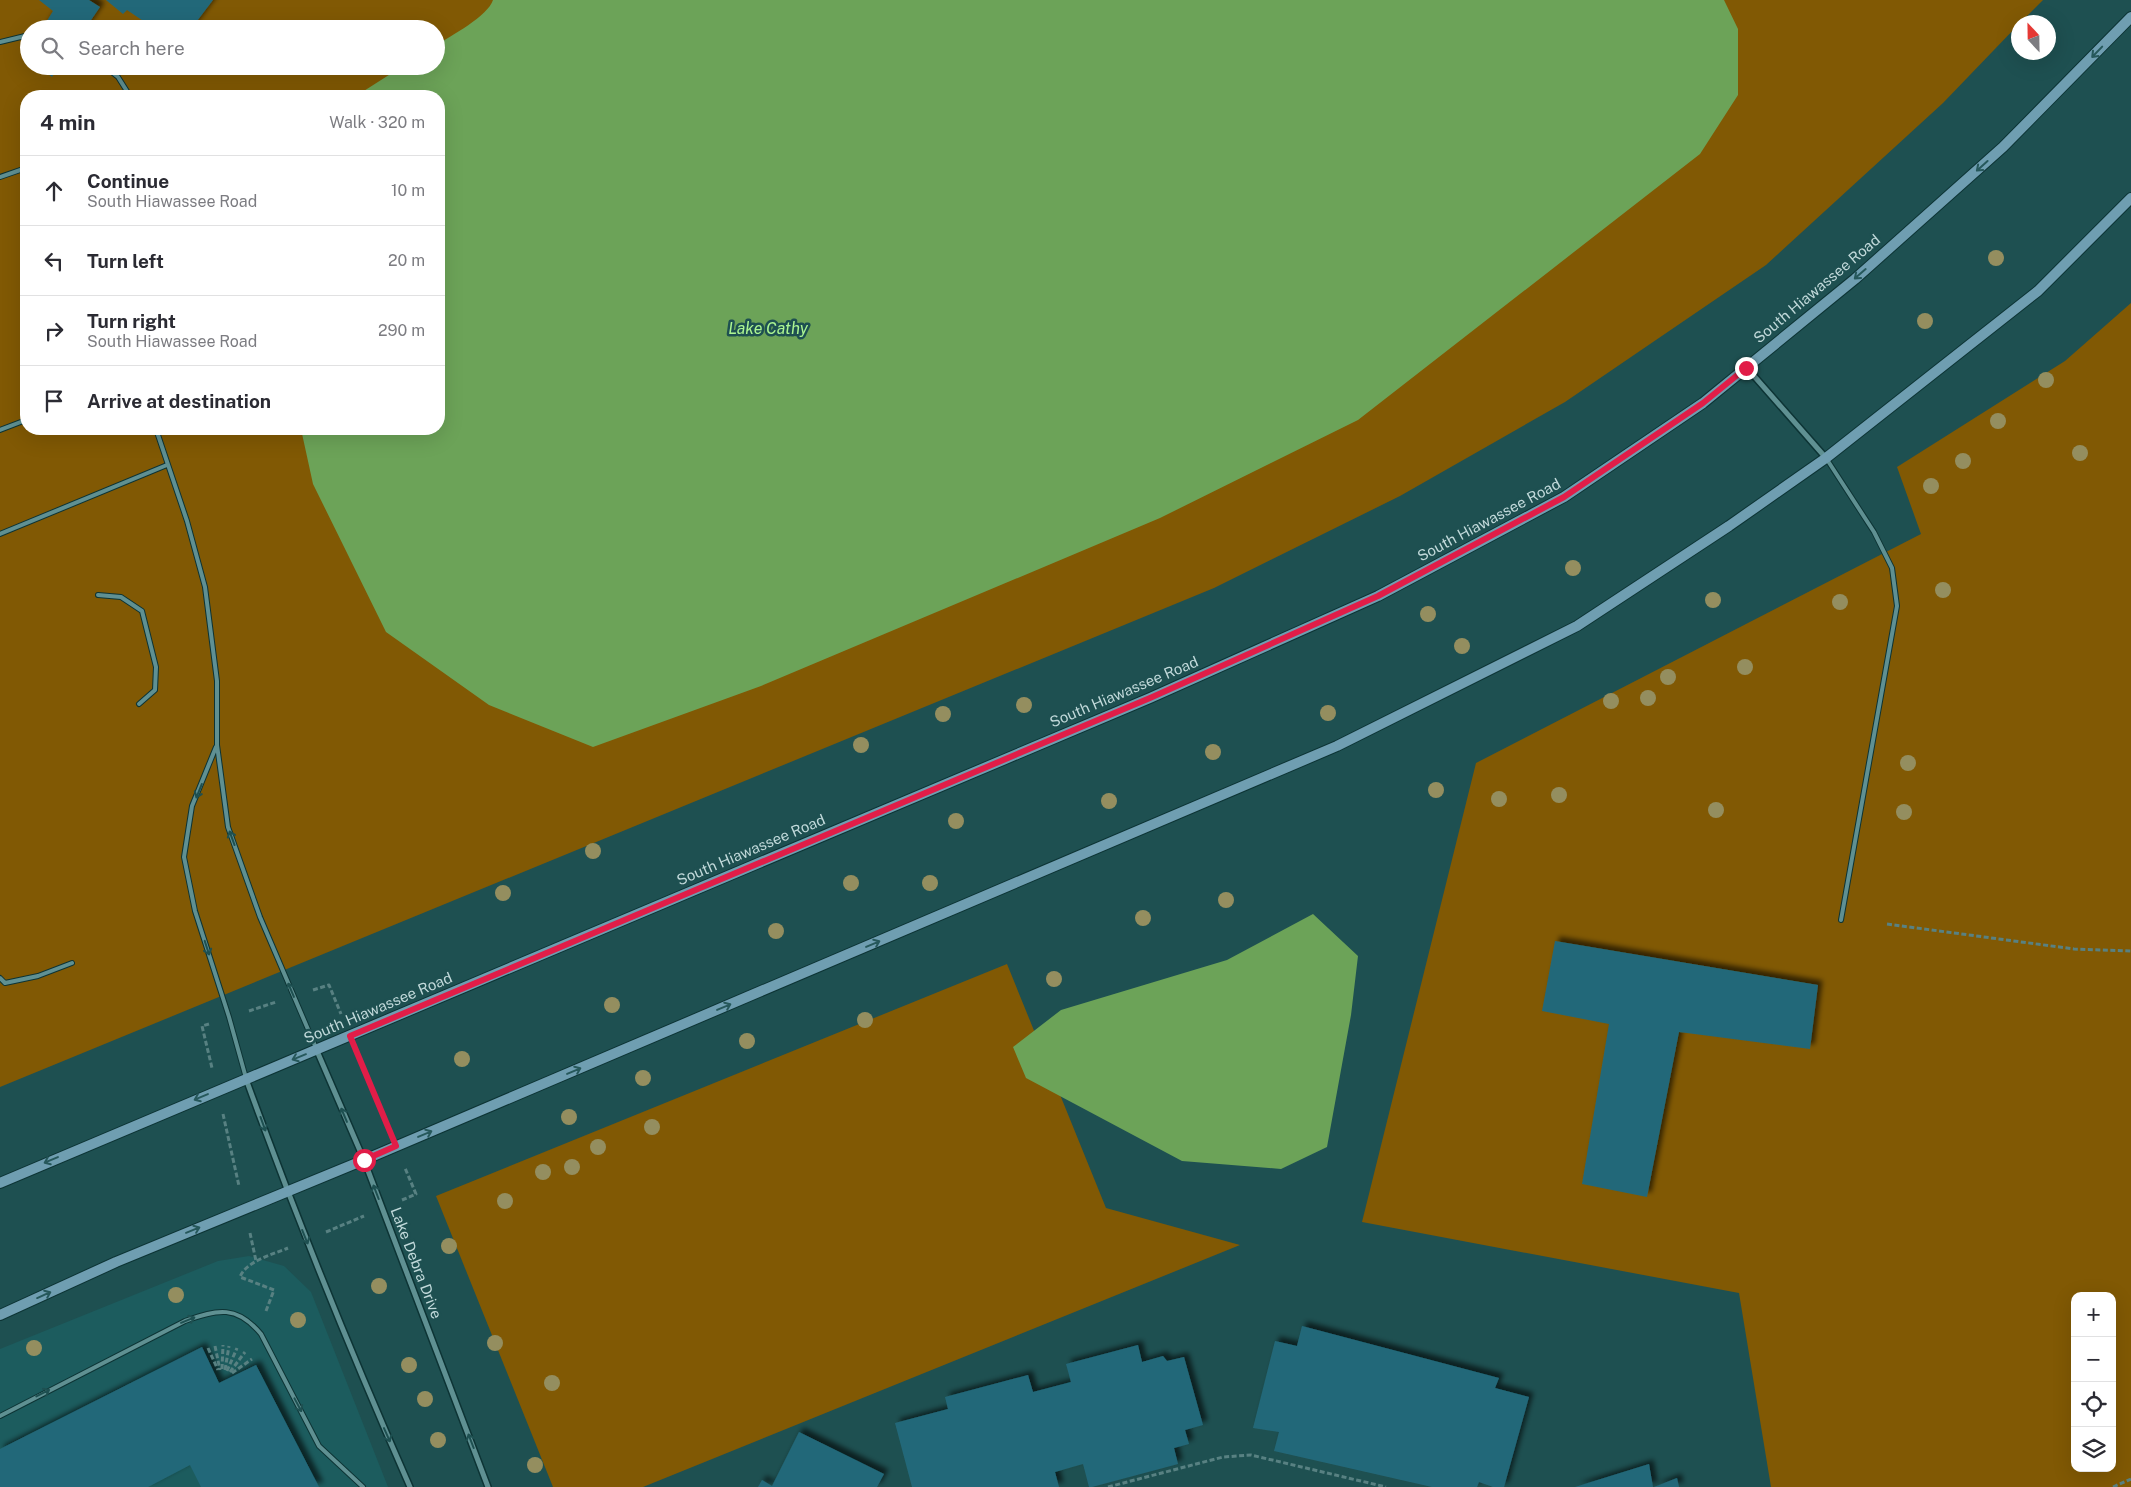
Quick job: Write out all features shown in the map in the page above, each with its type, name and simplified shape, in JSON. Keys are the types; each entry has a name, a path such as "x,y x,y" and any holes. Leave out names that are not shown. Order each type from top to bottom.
{"street":[{"name":"South Hiawassee Road","path":"0,1183 1150,698 1378,596 1564,497 1703,403 1855,279 2003,147 2131,17"},
{"path":"0,1315 116,1262 364,1160 1338,746 1577,626 1729,526 1826,458 2038,291 2131,198"},
{"path":"1746,368 1826,458"},
{"name":"Lake Debra Drive","path":"316,1051 364,1160 488,1487"},
{"path":"246,1078 306,1240 410,1487"}],"lane":[{"path":"0,42 20,37"},
{"path":"115,75 126,90"},
{"path":"0,178 20,170"},
{"path":"0,430 20,422"},
{"path":"158,435 187,522 205,587 217,681 217,745 228,827 260,918 316,1051"},
{"path":"1826,458 1874,532 1892,568 1897,606 1842,920"},
{"path":"0,534 167,465"},
{"path":"98,595 122,597 142,611 156,667 155,690 139,704"},
{"path":"217,745 192,806 184,857 195,911 229,1017 246,1078"},
{"path":"0,978 5,983 38,976 72,963"},
{"path":"0,1416 185,1320 210,1313 234,1313 250,1321 261,1334 324,1452 363,1487"}],"path":[{"path":"1887,924 2074,948 2131,951"},
{"path":"256,1261 202,1026 329,985 416,1194 256,1261 242,1272 240,1277 274,1290 266,1311 262,1308"},
{"path":"223,1345 225,1371"},
{"path":"215,1346 225,1371"},
{"path":"225,1371 229,1346"},
{"path":"208,1348 225,1371"},
{"path":"225,1371 237,1348"},
{"path":"225,1371 245,1352"},
{"path":"225,1371 252,1359"},
{"path":"1108,1487 1223,1457 1251,1455 1386,1487"},
{"path":"2113,1487 2131,1479"}],"shaded area":[{"name":"Lake Cathy","path":"0,0 2043,0 2028,15 2011,15 2011,32 1943,103 1766,265 1565,402 1400,496 1214,588 0,1087"},
{"path":"2131,303 2131,1487 1771,1487 1739,1293 1362,1222 1476,763 1921,534 1897,467 2065,361"},
{"path":"1007,964 1106,1208 1240,1245 643,1487 553,1487 436,1196"},
{"path":"249,1256 284,1266 311,1292 388,1487 0,1487 0,1349 218,1261"}],"water":[{"name":"Lake Cathy","path":"493,0 1724,0 1738,29 1738,95 1700,154 1358,420 1160,518 761,686 593,747 489,705 386,632 313,484 302,435 445,435 445,90 365,90 389,75 445,75 445,40 477,19 490,6"},
{"path":"1313,914 1358,956 1351,1015 1327,1147 1281,1169 1182,1161 1026,1078 1013,1047 1061,1010 1227,960"}],"building":[{"path":"39,0 89,0 100,7 91,20 48,20 53,11"},
{"path":"106,0 213,0 198,20 142,20 127,10 123,14"},
{"path":"1555,941 1818,985 1810,1049 1679,1032 1647,1197 1582,1184 1609,1024 1542,1011"},
{"path":"1302,1326 1499,1378 1495,1388 1529,1397 1504,1487 1493,1487 1479,1482 1477,1487 1432,1487 1274,1451 1279,1432 1253,1428 1275,1341 1297,1346"},
{"path":"1138,1345 1142,1362 1163,1356 1167,1361 1184,1357 1203,1425 1185,1430 1189,1444 1174,1448 1178,1464 1092,1487 1089,1487 1083,1464 1055,1472 1059,1487 912,1487 895,1423 948,1409 945,1397 1028,1375 1033,1392 1071,1382 1066,1364"},
{"path":"202,1347 219,1383 256,1365 319,1487 201,1487 190,1465 148,1487 0,1487 0,1449"},
{"path":"799,1432 884,1474 877,1487 758,1487 762,1480 772,1486"},
{"path":"1649,1464 1653,1487 1575,1487"},
{"path":"1677,1478 1679,1487 1654,1487"}],"route":[{"path":"364,1160 396,1146 350,1036 1150,698 1378,596 1564,497 1703,403 1746,368"}]}
